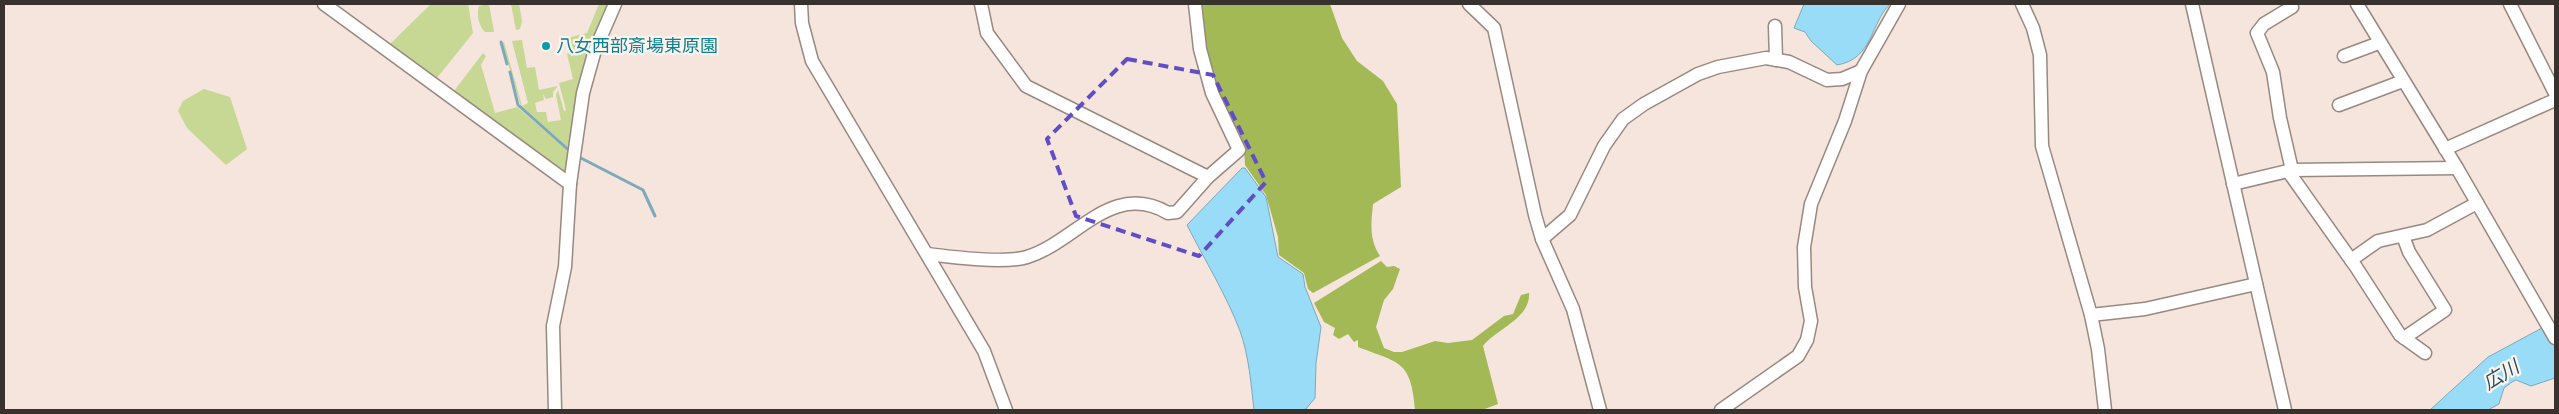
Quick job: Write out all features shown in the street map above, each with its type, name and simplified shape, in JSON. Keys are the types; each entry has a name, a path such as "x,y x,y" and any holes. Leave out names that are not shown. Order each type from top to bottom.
{"street":[{"path":"324,4 570,184"},
{"path":"555,410 553,326 565,267 570,184 583,93 595,50 615,4"},
{"path":"802,4 802,23 812,61 984,351 1006,410"},
{"path":"982,4 987,32 1026,86 1208,177"},
{"path":"927,254 997,259 1025,258 1046,249 1094,216 1112,208 1137,203 1154,205 1168,213 1176,212 1208,177 1239,150 1212,93 1200,49 1195,4"},
{"path":"1469,4 1494,28 1535,215 1542,239 1573,309 1600,410"},
{"path":"1721,410 1798,356 1807,340 1811,321 1805,287 1804,244 1811,204 1845,122 1861,71 1899,4"},
{"path":"2022,4 2033,28 2040,55 2042,146 2044,156 2091,315 2098,349 2105,410"},
{"path":"2192,4 2285,410"},
{"path":"2291,4 2292,6 2264,24 2257,33 2273,72 2290,171 2400,335 2426,353"},
{"path":"2357,4 2379,43 2457,168 2555,338"},
{"path":"2510,4 2555,94"},
{"path":"1775,26 1776,60"},
{"path":"2344,56 2379,43"},
{"path":"1542,239 1570,215 1604,146 1623,119 1644,104 1698,74 1718,67 1766,58 1789,62 1827,80 1842,80 1861,71"},
{"path":"2339,105 2403,81"},
{"path":"2445,149 2555,100"},
{"path":"2233,184 2290,171 2457,168"},
{"path":"2351,260 2378,241 2428,230 2477,203"},
{"path":"2403,236 2409,252 2446,310 2404,338"},
{"path":"2091,315 2145,309 2256,284"}],"highlighted area":[{"path":"1127,59 1213,75 1266,182 1199,256 1076,216 1047,139"}],"green space":[{"path":"431,4 468,4 473,33 437,78 390,44"},
{"path":"489,4 494,32 485,32 479,20 479,6"},
{"path":"511,4 519,4 522,21 520,29 516,30"},
{"path":"599,4 611,4 571,150 521,107 502,43 504,42 522,106 528,103 512,41 522,40 527,68 535,67 539,90 558,86 553,92 553,97 546,99 543,94 544,100 535,103 537,112 546,112 548,122 561,120 556,95 558,90 564,111 566,110 559,83 573,79 567,54 569,53 567,38 587,33"},
{"path":"1202,4 1330,4 1342,38 1357,61 1383,81 1397,104 1401,187 1373,204 1372,237 1380,256 1313,293 1308,289 1304,273 1279,255 1278,237 1266,195 1245,165 1244,149 1215,92 1205,47"},
{"path":"483,53 486,56 481,65 495,113 517,107 571,153 568,172 564,174 454,91"},
{"path":"204,89 230,97 247,149 226,165 187,128 178,111 183,101"},
{"path":"1381,261 1387,267 1394,266 1400,269 1393,289 1384,300 1376,327 1384,348 1394,352 1402,352 1435,341 1448,343 1472,340 1504,316 1513,314 1521,295 1529,293 1528,302 1519,316 1483,346 1498,404 1482,410 1413,410 1415,409 1410,381 1406,372 1400,366 1393,361 1358,347 1358,340 1354,342 1348,334 1339,339 1333,335 1335,328 1324,322 1314,303"}],"water":[{"path":"1804,4 1890,4 1878,21 1870,40 1858,56 1837,65 1811,41 1805,32 1794,28"},
{"path":"1242,168 1245,168 1266,197 1278,257 1303,274 1305,287 1321,327 1316,363 1315,398 1306,409 1254,410 1248,360 1240,331 1222,291 1187,225"},
{"name":"広川","path":"2555,321 2555,378 2531,386 2516,380 2504,388 2499,404 2488,410 2430,410 2488,357"}],"waterway":[{"path":"501,42 507,64"},
{"path":"510,72 518,105 571,152"},
{"path":"577,156 643,190 655,216"}],"place":[{"name":"八女西部斎場東原園","path":"546,46"}]}
